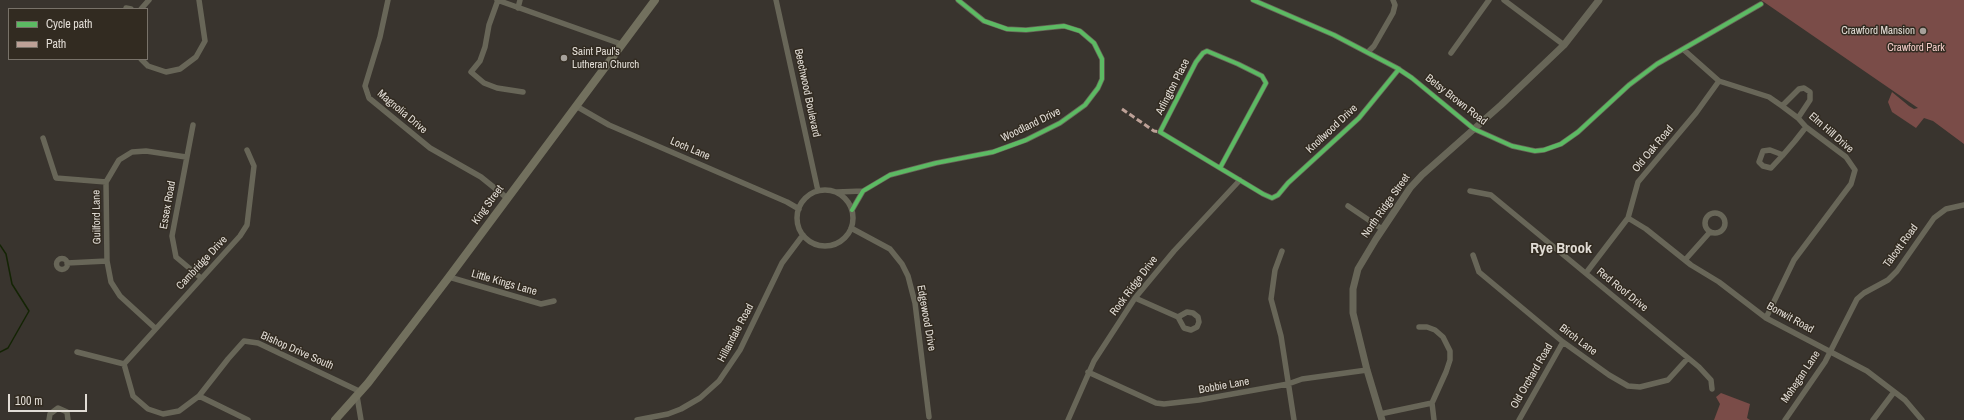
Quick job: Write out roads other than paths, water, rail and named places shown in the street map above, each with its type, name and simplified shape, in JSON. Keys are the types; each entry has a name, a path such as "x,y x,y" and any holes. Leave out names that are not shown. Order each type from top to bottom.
{"main road":[{"name":"King Street","path":"335,420 359,394 449,277 654,0"}],"street":[{"path":"142,8 149,0"},
{"path":"142,60 154,69 166,72 180,69 196,57 205,42 199,0"},
{"name":"Magnolia Drive","path":"388,0 380,37 365,86 369,98 430,148 481,177 506,198"},
{"path":"523,92 497,88 484,83 471,72 480,61 485,48 489,25 498,0 621,44"},
{"path":"518,8 520,0"},
{"name":"Beechwood Boulevard","path":"776,0 818,191"},
{"name":"Woodland Drive","path":"836,192 863,191 890,175 936,163 993,152 1026,140 1060,122 1085,105 1098,88 1102,79 1102,59 1094,44 1080,31 1064,26 1026,30 1007,29 984,21 958,0"},
{"name":"Betsy Brown Road","path":"1253,0 1266,3 1334,35 1399,69 1474,128 1512,146 1535,151 1561,144 1578,132 1629,85 1657,64 1684,50 1761,4"},
{"path":"1368,52 1374,46 1393,13 1395,6 1393,0"},
{"path":"1451,53 1489,0"},
{"path":"1504,0 1564,45"},
{"name":"North Ridge Street","path":"1381,417 1367,370 1353,313 1353,289 1358,269 1382,229 1414,184 1564,45 1599,0"},
{"name":"Elm Hill Drive","path":"1684,50 1719,81 1769,97 1782,106 1798,118 1806,127 1846,157 1855,170 1851,184 1794,260 1766,318"},
{"name":"Arlington Place","path":"1207,51 1262,76 1265,80 1265,86 1220,168 1160,132 1200,55 1207,51"},
{"name":"Knollwood Drive","path":"1240,180 1272,198 1278,195 1297,174 1359,118 1399,69"},
{"name":"Old Oak Road","path":"1586,273 1628,218 1638,182 1696,113 1719,81"},
{"path":"1782,106 1799,89 1804,88 1810,92 1810,100 1798,118"},
{"name":"Loch Lane","path":"576,106 609,125 787,202 799,209"},
{"name":"Essex Road","path":"193,125 172,236 176,257 200,278"},
{"path":"1783,155 1806,127"},
{"path":"43,138 56,178 106,182"},
{"name":"Cambridge Drive","path":"124,364 200,278 240,236 247,225 254,166 247,150"},
{"name":"Guilford Lane","path":"155,328 120,296 111,282 107,261 106,182 119,160 132,152 146,151 186,158"},
{"path":"1220,168 1240,180"},
{"name":"Rock Ridge Drive","path":"1068,420 1088,372 1135,298 1174,251 1240,180"},
{"path":"818,191 836,192 843,197 852,210 853,218 851,228 844,238 833,244 821,245 813,243 804,235 798,223 799,209 806,198 818,191"},
{"name":"Woodland Drive","path":"852,210 863,191"},
{"name":"Red Roof Drive","path":"1470,191 1491,195 1708,375 1711,380 1712,389"},
{"name":"Talcott Road","path":"1844,324 1861,295 1888,280 1897,271 1934,218 1946,209 1964,205"},
{"path":"1348,206 1382,229"},
{"name":"Bonwit Road","path":"1628,218 1646,229 1685,260 1719,282 1766,318 1867,371 1915,410 1922,420"},
{"name":"Edgewood Drive","path":"851,228 890,249 902,264 908,276 915,303 929,417"},
{"path":"1685,260 1710,232"},
{"name":"Hillandale Road","path":"637,420 668,414 681,409 700,398 719,381 740,350 782,263 804,235"},
{"path":"1282,251 1275,270 1271,299 1281,336 1294,420"},
{"name":"Birch Lane","path":"1473,255 1479,272 1563,342 1609,375 1628,386 1640,386 1668,380 1688,358"},
{"path":"67,264 107,261"},
{"name":"Little Kings Lane","path":"449,277 541,304 554,301"},
{"path":"1135,298 1178,317"},
{"name":"Mohegan Lane","path":"1785,420 1825,362 1844,324"},
{"path":"1419,328 1427,327 1435,330 1443,337 1450,351 1450,360 1446,372 1432,402 1434,420"},
{"name":"Bishop Drive South","path":"199,396 244,341 258,343 359,394"},
{"name":"Old Orchard Road","path":"1520,419 1563,342"},
{"path":"77,352 124,364 125,373 133,396 148,409 164,414 179,411 199,396 248,420"},
{"name":"Bobbie Lane","path":"1088,372 1146,398 1164,404 1199,400 1288,384 1302,379 1367,370"},
{"path":"1874,420 1894,392"},
{"path":"359,394 362,420"},
{"path":"1381,417 1432,402"},
{"path":"49,420 52,411 60,408 67,412 68,420"}],"waterway":[{"path":"0,245 6,254 12,284 29,311 8,348 0,352"}],"place":[{"name":"Crawford Mansion","path":"1923,31"},
{"name":"Saint Paul's Lutheran Church","path":"564,58"}],"district":[{"name":"Rye Brook","path":"1561,249"}],"park label":[{"name":"Crawford Park","path":"1916,48"}]}
